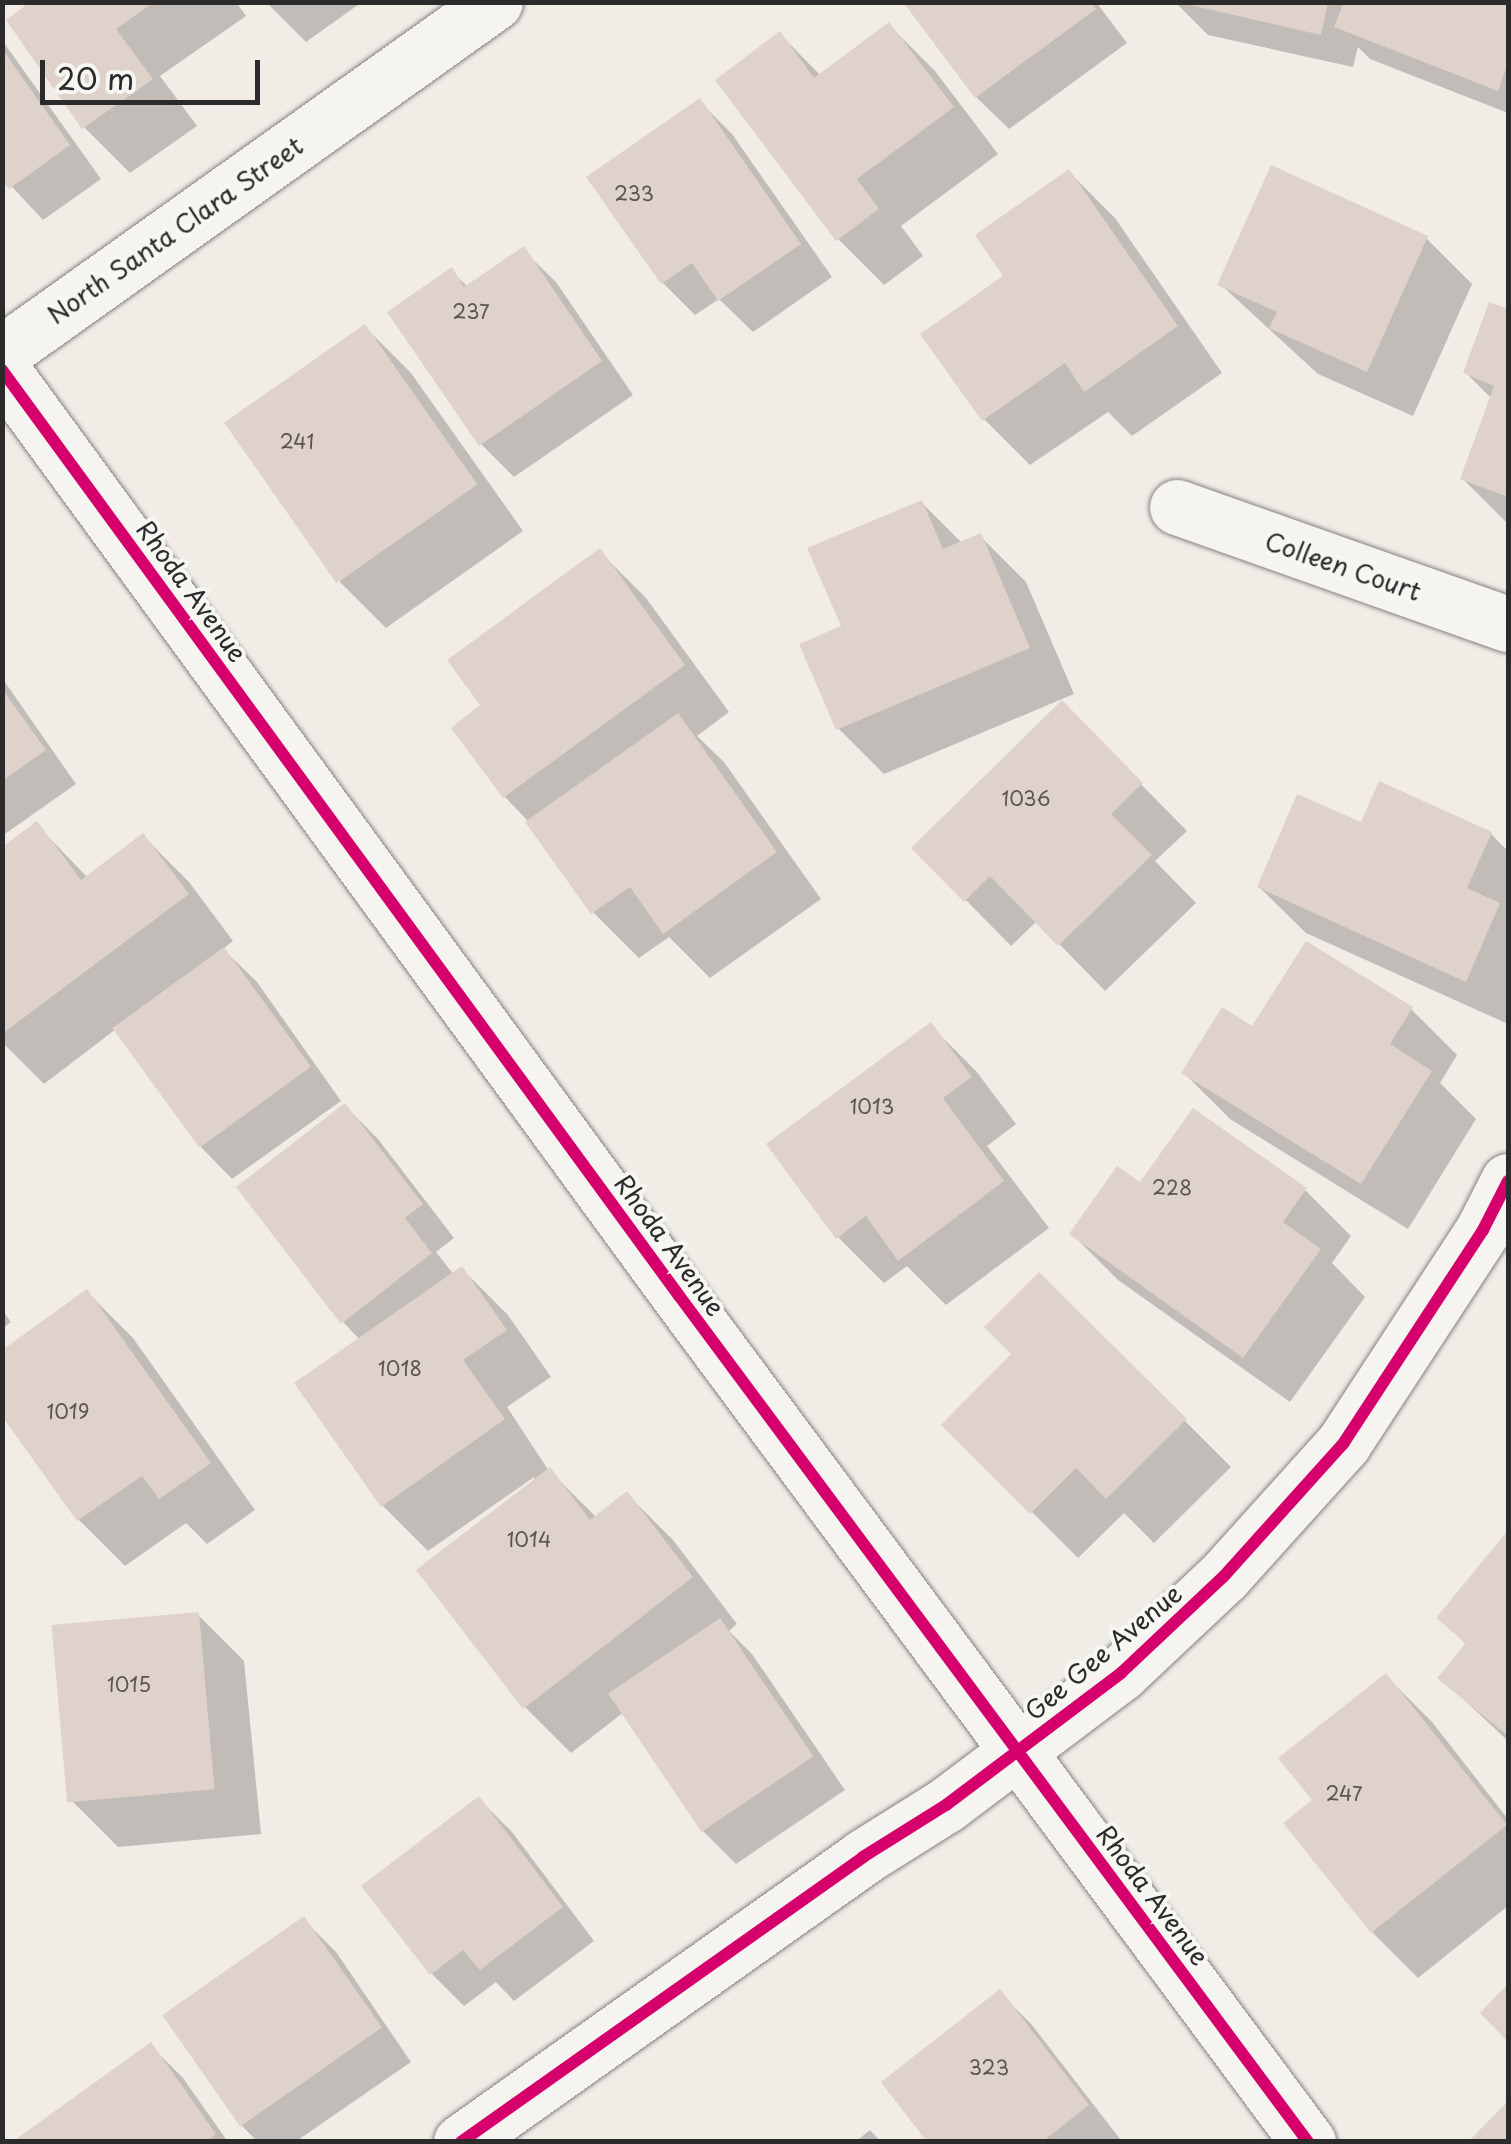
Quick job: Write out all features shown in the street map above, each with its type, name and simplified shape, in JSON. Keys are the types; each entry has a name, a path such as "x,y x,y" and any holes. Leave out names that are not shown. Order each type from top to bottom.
{"street":[{"name":"North Santa Clara Street","path":"2,353 494,2"},
{"name":"Rhoda Avenue","path":"2,370 1308,2142"},
{"name":"Colleen Court","path":"1177,507 1508,624"},
{"name":"Gee Gee Avenue","path":"461,2142 1018,1752 1121,1673 1224,1576 1343,1444 1483,1230 1508,1181"}],"building":[{"path":"30,2 154,2 116,29 153,79 82,129 6,20"},
{"path":"903,2 1091,2 1096,9 975,98"},
{"path":"1177,2 1328,2 1321,35"},
{"path":"1344,2 1508,2 1508,63 1498,91 1334,27"},
{"path":"889,22 954,107 857,179 879,209 836,241 715,80 780,31 814,78"},
{"path":"2,49 70,145 9,189 2,180"},
{"path":"700,98 801,244 718,301 692,263 661,284 586,177"},
{"path":"1271,165 1428,236 1367,372 1269,328 1277,312 1217,285"},
{"path":"1069,169 1178,326 1084,392 1065,363 982,421 920,334 1003,276 975,235"},
{"path":"524,246 602,361 479,446 387,312 452,267 464,287"},
{"path":"1489,302 1508,309 1508,497 1460,479 1494,386 1463,373"},
{"path":"365,324 477,485 337,583 224,423"},
{"path":"922,500 943,549 981,533 1030,648 836,730 799,644 841,626 807,548"},
{"path":"600,548 685,665 503,798 451,728 480,705 447,660"},
{"path":"2,689 46,750 2,781"},
{"path":"1062,700 1143,783 1111,814 1152,855 1058,946 990,876 964,902 911,848"},
{"path":"678,713 777,852 663,934 630,887 591,914 525,822"},
{"path":"1379,781 1492,832 1467,888 1500,903 1466,982 1257,887 1297,794 1361,822"},
{"path":"37,821 81,880 143,833 189,894 2,1034 2,847"},
{"path":"1306,941 1413,1007 1390,1044 1432,1071 1361,1184 1181,1073 1222,1007 1252,1026"},
{"path":"224,947 311,1067 199,1148 112,1028"},
{"path":"931,1022 972,1077 943,1098 1004,1181 898,1261 866,1216 836,1239 766,1144"},
{"path":"345,1103 423,1204 405,1218 432,1253 341,1324 236,1187"},
{"path":"1193,1108 1307,1188 1283,1222 1321,1249 1243,1358 1069,1234 1117,1166 1140,1182"},
{"path":"462,1266 507,1330 463,1360 505,1419 381,1507 294,1383"},
{"path":"1039,1272 1187,1419 1106,1499 1076,1468 1030,1514 941,1425 1011,1354 984,1327"},
{"path":"87,1289 211,1463 159,1499 142,1476 77,1521 2,1416 2,1350"},
{"path":"550,1467 590,1520 627,1491 693,1577 523,1709 416,1570"},
{"path":"1508,1530 1508,1736 1437,1678 1466,1643 1436,1618"},
{"path":"199,1612 215,1789 67,1802 52,1625"},
{"path":"720,1618 813,1756 701,1832 608,1693"},
{"path":"1386,1673 1507,1825 1371,1933 1283,1823 1312,1800 1278,1758"},
{"path":"479,1796 563,1907 480,1970 463,1950 430,1975 361,1886"},
{"path":"304,1916 382,2027 240,2127 162,2015"},
{"path":"1508,1984 1508,2042 1480,2013"},
{"path":"1000,1989 1089,2105 1042,2142 927,2142 881,2082"},
{"path":"151,2042 216,2134 206,2142 12,2142"},
{"path":"1508,2101 1508,2142 1468,2142"}],"cycle path":[{"path":"2,370 680,1297 1308,2142"},
{"path":"461,2142 863,1857 946,1805 1121,1673 1224,1576 1343,1444 1483,1230 1508,1181"}]}
